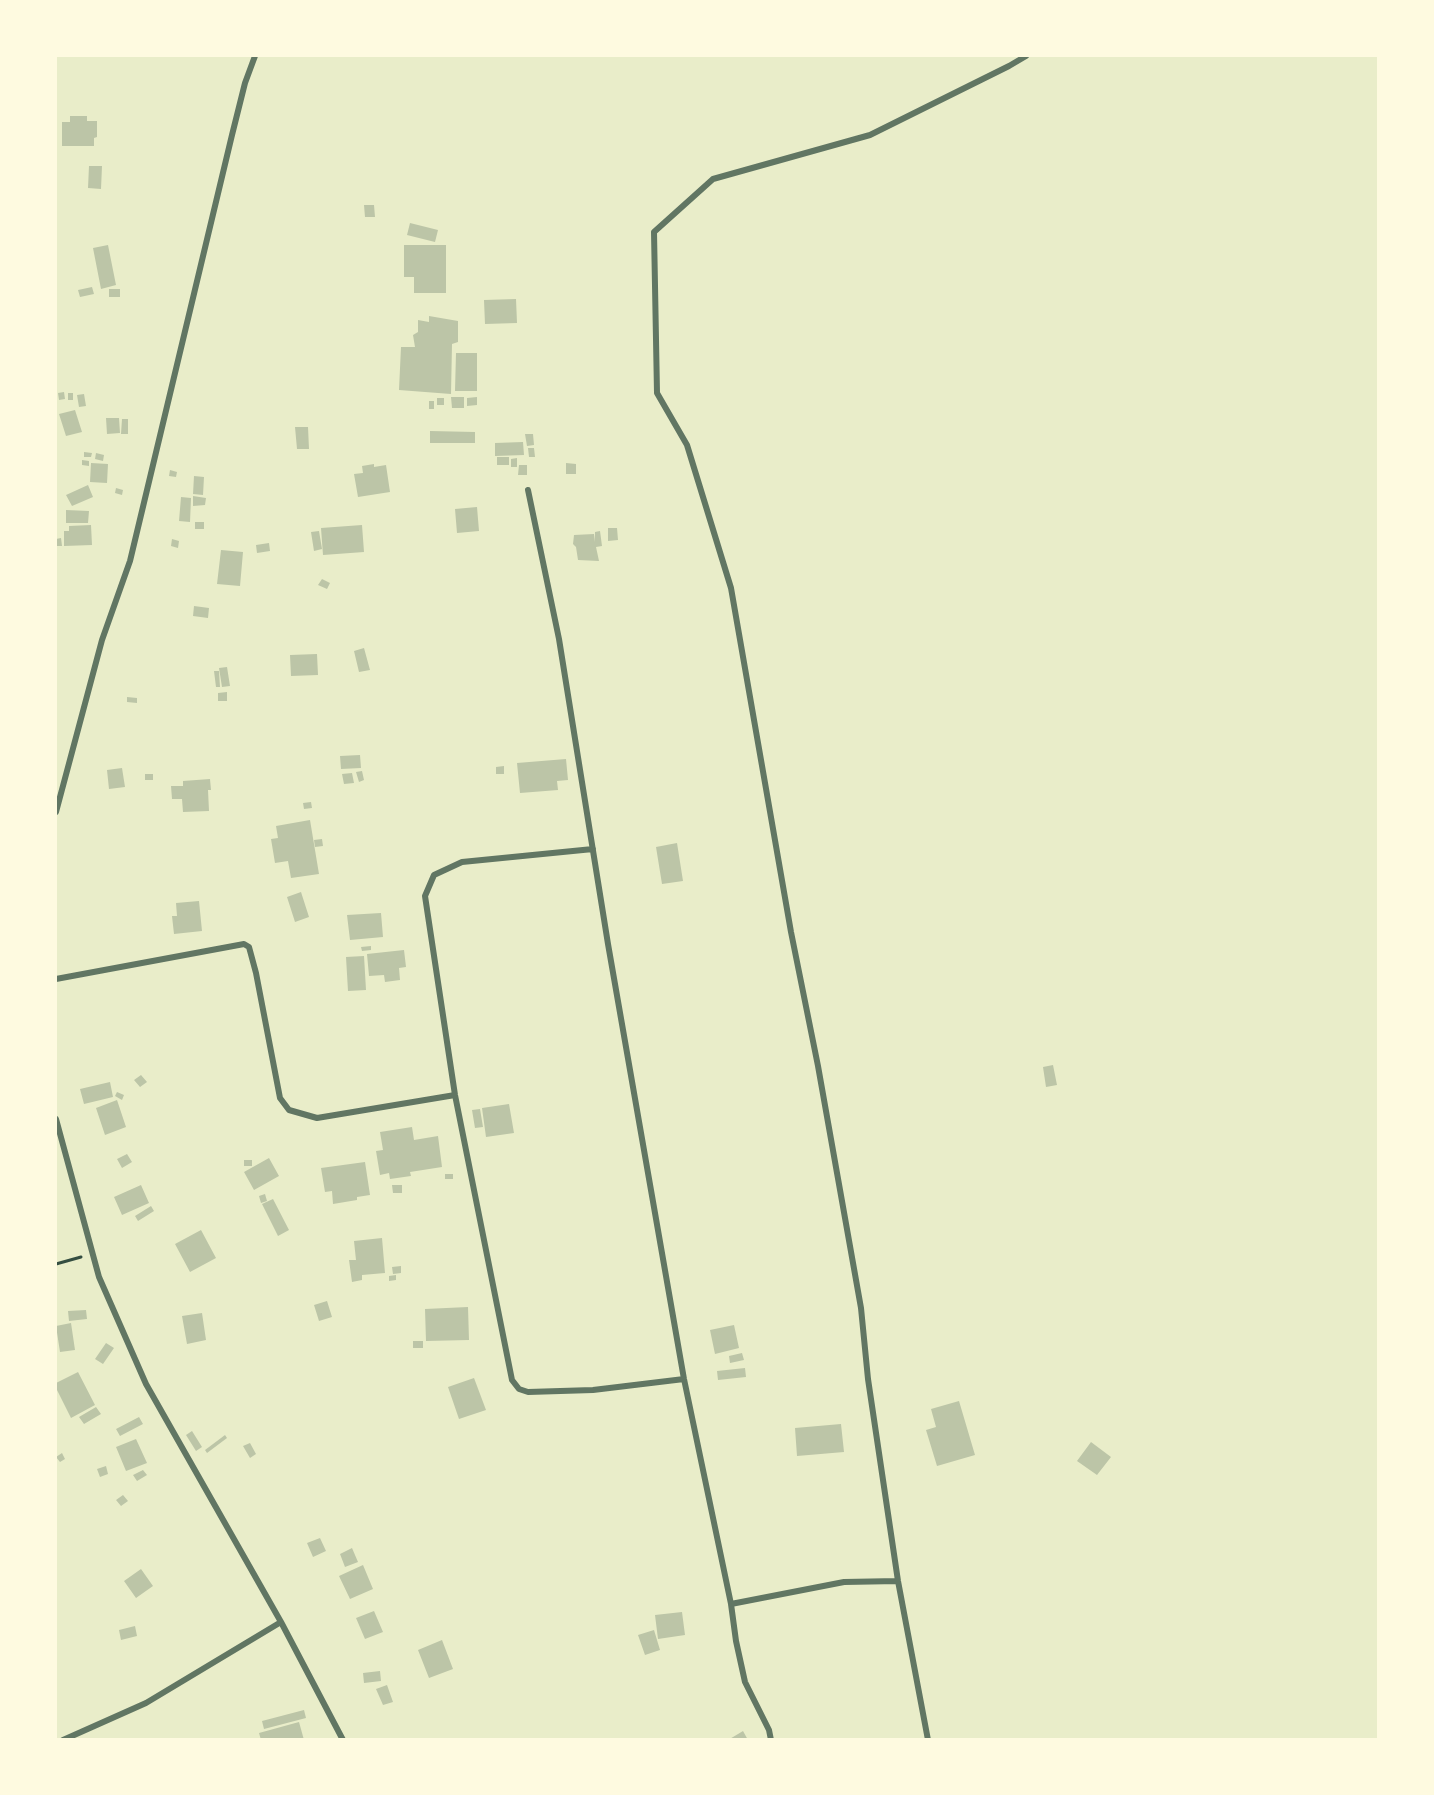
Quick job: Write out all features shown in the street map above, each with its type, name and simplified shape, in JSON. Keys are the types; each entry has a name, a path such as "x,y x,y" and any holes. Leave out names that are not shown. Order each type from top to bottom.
{"street":[{"path":"56,812 102,640 129,561 232,135 245,83 255,56"},
{"path":"928,1740 898,1581 868,1379 861,1308 818,1066 791,932 731,588 687,445 657,393 654,232 713,179 870,135 1026,56"},
{"path":"528,490 559,639 592,849 684,1379 745,1682 769,1730 771,1740"},
{"path":"592,849 462,862 434,875 425,896 455,1095 512,1380 519,1389 528,1392 593,1390 684,1379"},
{"path":"56,979 244,944 249,947 280,1098 289,1110 317,1118 455,1095"},
{"path":"56,1119 92,1254 115,1317 146,1384 281,1622 343,1740"},
{"path":"731,1604 844,1582 898,1581"},
{"path":"63,1740 146,1703 281,1622"}],"path":[{"path":"56,1264 92,1254"}],"building":[{"path":"70,116 87,116 87,121 97,121 97,137 94,138 94,146 62,146 62,122 70,122"},
{"path":"89,166 102,166 101,189 88,188"},
{"path":"364,205 374,205 375,217 365,217"},
{"path":"410,223 438,230 435,242 407,235"},
{"path":"108,245 116,285 101,289 93,248"},
{"path":"404,245 446,245 446,293 414,293 414,277 404,277"},
{"path":"92,287 94,294 80,297 78,290"},
{"path":"109,289 120,289 120,297 109,297"},
{"path":"516,299 517,323 485,324 484,300"},
{"path":"429,316 458,321 458,342 452,344 451,394 399,390 401,347 415,347 413,335 418,332 418,320 429,322"},
{"path":"456,353 477,353 477,391 455,391"},
{"path":"64,392 65,399 59,400 58,393"},
{"path":"68,393 73,393 73,400 68,400"},
{"path":"84,394 86,406 79,407 77,395"},
{"path":"451,397 464,397 464,408 452,408"},
{"path":"477,397 477,405 467,406 467,398"},
{"path":"437,398 444,398 444,405 437,405"},
{"path":"429,401 434,401 434,409 429,409"},
{"path":"75,410 82,432 66,436 59,414"},
{"path":"106,418 119,418 120,433 107,434"},
{"path":"122,419 128,419 128,434 121,434"},
{"path":"295,427 308,427 309,449 297,449"},
{"path":"430,431 475,432 475,443 430,443"},
{"path":"525,434 533,434 534,445 527,446"},
{"path":"523,442 524,455 495,456 495,443"},
{"path":"528,448 534,448 535,457 529,457"},
{"path":"84,452 92,453 91,457 84,457"},
{"path":"96,453 104,455 103,461 95,459"},
{"path":"497,457 509,457 509,465 497,465"},
{"path":"517,458 517,467 511,467 511,459"},
{"path":"82,460 89,461 89,466 82,465"},
{"path":"91,463 108,464 107,483 90,482"},
{"path":"566,463 576,464 576,474 566,474"},
{"path":"374,464 374,467 386,465 390,492 358,497 354,474 363,473 362,466"},
{"path":"519,465 527,465 527,475 518,475"},
{"path":"170,470 177,472 176,477 169,476"},
{"path":"194,476 204,477 203,495 193,494"},
{"path":"88,485 93,497 72,506 66,495"},
{"path":"116,488 123,490 122,495 115,493"},
{"path":"193,496 206,498 205,505 193,506"},
{"path":"181,497 191,498 190,522 179,521"},
{"path":"477,507 479,531 457,533 455,509"},
{"path":"66,510 89,511 88,523 66,523"},
{"path":"195,522 204,522 204,529 195,529"},
{"path":"91,525 92,545 64,546 64,531 69,531 69,526"},
{"path":"362,525 364,552 323,555 321,528"},
{"path":"608,528 617,528 618,540 608,541"},
{"path":"319,531 322,549 314,551 311,532"},
{"path":"600,531 602,546 596,547 599,561 578,560 576,547 573,544 574,535 594,534 595,542 595,532"},
{"path":"61,538 62,546 56,546 56,539"},
{"path":"172,539 179,541 178,548 171,546"},
{"path":"269,543 270,551 257,553 256,545"},
{"path":"221,550 243,552 240,586 217,584"},
{"path":"322,579 330,583 327,589 318,585"},
{"path":"194,606 209,608 208,618 193,616"},
{"path":"364,648 370,670 359,672 354,651"},
{"path":"317,654 318,675 291,676 290,655"},
{"path":"227,667 230,686 222,687 219,668"},
{"path":"214,671 219,671 220,687 216,687"},
{"path":"227,692 227,701 218,701 218,693"},
{"path":"127,697 137,698 137,703 127,702"},
{"path":"360,755 361,768 341,769 340,756"},
{"path":"566,759 568,780 557,781 558,790 520,793 517,763"},
{"path":"504,766 504,774 496,774 496,767"},
{"path":"122,768 125,787 109,789 107,770"},
{"path":"362,771 364,780 359,782 356,772"},
{"path":"352,773 354,783 344,784 342,774"},
{"path":"145,774 153,774 153,780 145,780"},
{"path":"210,779 209,811 183,812 182,799 172,799 171,786 183,786 183,781"},
{"path":"311,802 312,808 304,809 303,803"},
{"path":"310,820 319,874 291,878 288,861 275,863 271,839 278,838 276,826"},
{"path":"322,839 323,846 315,847 314,840"},
{"path":"677,843 683,881 662,884 656,847"},
{"path":"301,892 309,917 295,922 287,897"},
{"path":"199,901 202,931 174,934 172,916 177,916 176,903"},
{"path":"381,913 383,937 350,940 347,915"},
{"path":"371,946 371,950 362,951 361,947"},
{"path":"404,950 406,967 399,968 400,980 385,982 384,975 369,976 367,954"},
{"path":"364,956 366,990 348,991 346,957"},
{"path":"1053,1065 1057,1085 1046,1087 1043,1067"},
{"path":"141,1075 147,1082 140,1087 134,1080"},
{"path":"110,1082 113,1097 84,1104 80,1089"},
{"path":"117,1092 124,1095 122,1100 115,1096"},
{"path":"117,1100 126,1127 105,1135 96,1108"},
{"path":"509,1104 514,1133 486,1137 482,1108"},
{"path":"480,1109 483,1127 475,1128 472,1110"},
{"path":"412,1127 414,1140 438,1136 442,1167 410,1172 411,1176 390,1179 389,1173 380,1175 376,1151 383,1150 380,1132"},
{"path":"127,1154 132,1162 122,1168 117,1159"},
{"path":"269,1158 279,1176 254,1190 244,1172"},
{"path":"244,1160 252,1160 252,1166 244,1166"},
{"path":"365,1162 370,1195 333,1204 332,1191 325,1192 321,1168"},
{"path":"445,1174 453,1174 453,1179 445,1179"},
{"path":"141,1185 149,1203 122,1215 114,1197"},
{"path":"392,1185 402,1185 402,1193 393,1193"},
{"path":"265,1194 267,1201 261,1203 259,1196"},
{"path":"273,1199 289,1230 278,1236 262,1204"},
{"path":"151,1206 154,1211 138,1221 135,1216"},
{"path":"201,1230 216,1258 190,1272 175,1244"},
{"path":"382,1238 385,1273 362,1275 362,1280 352,1282 349,1260 356,1260 354,1241"},
{"path":"401,1266 401,1273 393,1274 392,1267"},
{"path":"396,1275 396,1280 389,1281 389,1276"},
{"path":"327,1301 332,1317 319,1321 314,1305"},
{"path":"468,1307 469,1340 426,1341 425,1309"},
{"path":"86,1310 87,1319 69,1321 68,1311"},
{"path":"202,1313 206,1340 187,1344 182,1316"},
{"path":"71,1323 75,1350 60,1352 56,1326"},
{"path":"734,1325 739,1348 715,1354 710,1330"},
{"path":"413,1341 423,1341 423,1348 413,1348"},
{"path":"106,1343 114,1348 103,1364 95,1359"},
{"path":"742,1353 744,1360 730,1363 729,1356"},
{"path":"745,1368 746,1377 718,1380 717,1371"},
{"path":"78,1372 95,1405 71,1418 56,1388 56,1383"},
{"path":"474,1378 486,1410 459,1419 448,1387"},
{"path":"959,1401 975,1455 937,1466 926,1430 936,1427 931,1409"},
{"path":"96,1407 101,1414 84,1424 79,1417"},
{"path":"139,1417 143,1424 120,1436 116,1429"},
{"path":"841,1424 844,1452 797,1456 795,1428"},
{"path":"192,1431 202,1447 196,1451 186,1435"},
{"path":"225,1435 227,1438 207,1453 205,1450"},
{"path":"136,1439 147,1463 126,1471 116,1447"},
{"path":"1091,1442 1111,1457 1097,1475 1077,1461"},
{"path":"250,1443 256,1454 250,1458 243,1446"},
{"path":"62,1453 65,1459 60,1462 56,1457"},
{"path":"106,1466 108,1474 100,1477 97,1469"},
{"path":"143,1470 147,1475 137,1481 133,1475"},
{"path":"123,1495 128,1501 121,1506 116,1500"},
{"path":"320,1538 326,1551 313,1557 307,1543"},
{"path":"352,1548 358,1562 345,1567 340,1554"},
{"path":"363,1565 373,1589 350,1599 339,1576"},
{"path":"141,1569 153,1586 136,1598 124,1581"},
{"path":"374,1611 383,1632 365,1639 356,1618"},
{"path":"682,1612 685,1635 658,1639 655,1615"},
{"path":"135,1626 137,1636 121,1640 119,1630"},
{"path":"654,1630 660,1650 645,1655 638,1635"},
{"path":"442,1640 453,1669 429,1678 418,1650"},
{"path":"380,1671 381,1681 364,1683 363,1673"},
{"path":"387,1685 393,1702 383,1705 376,1689"},
{"path":"304,1710 306,1718 264,1729 262,1721"},
{"path":"299,1722 304,1740 261,1740 259,1733"},
{"path":"743,1731 748,1740 728,1740"}]}
